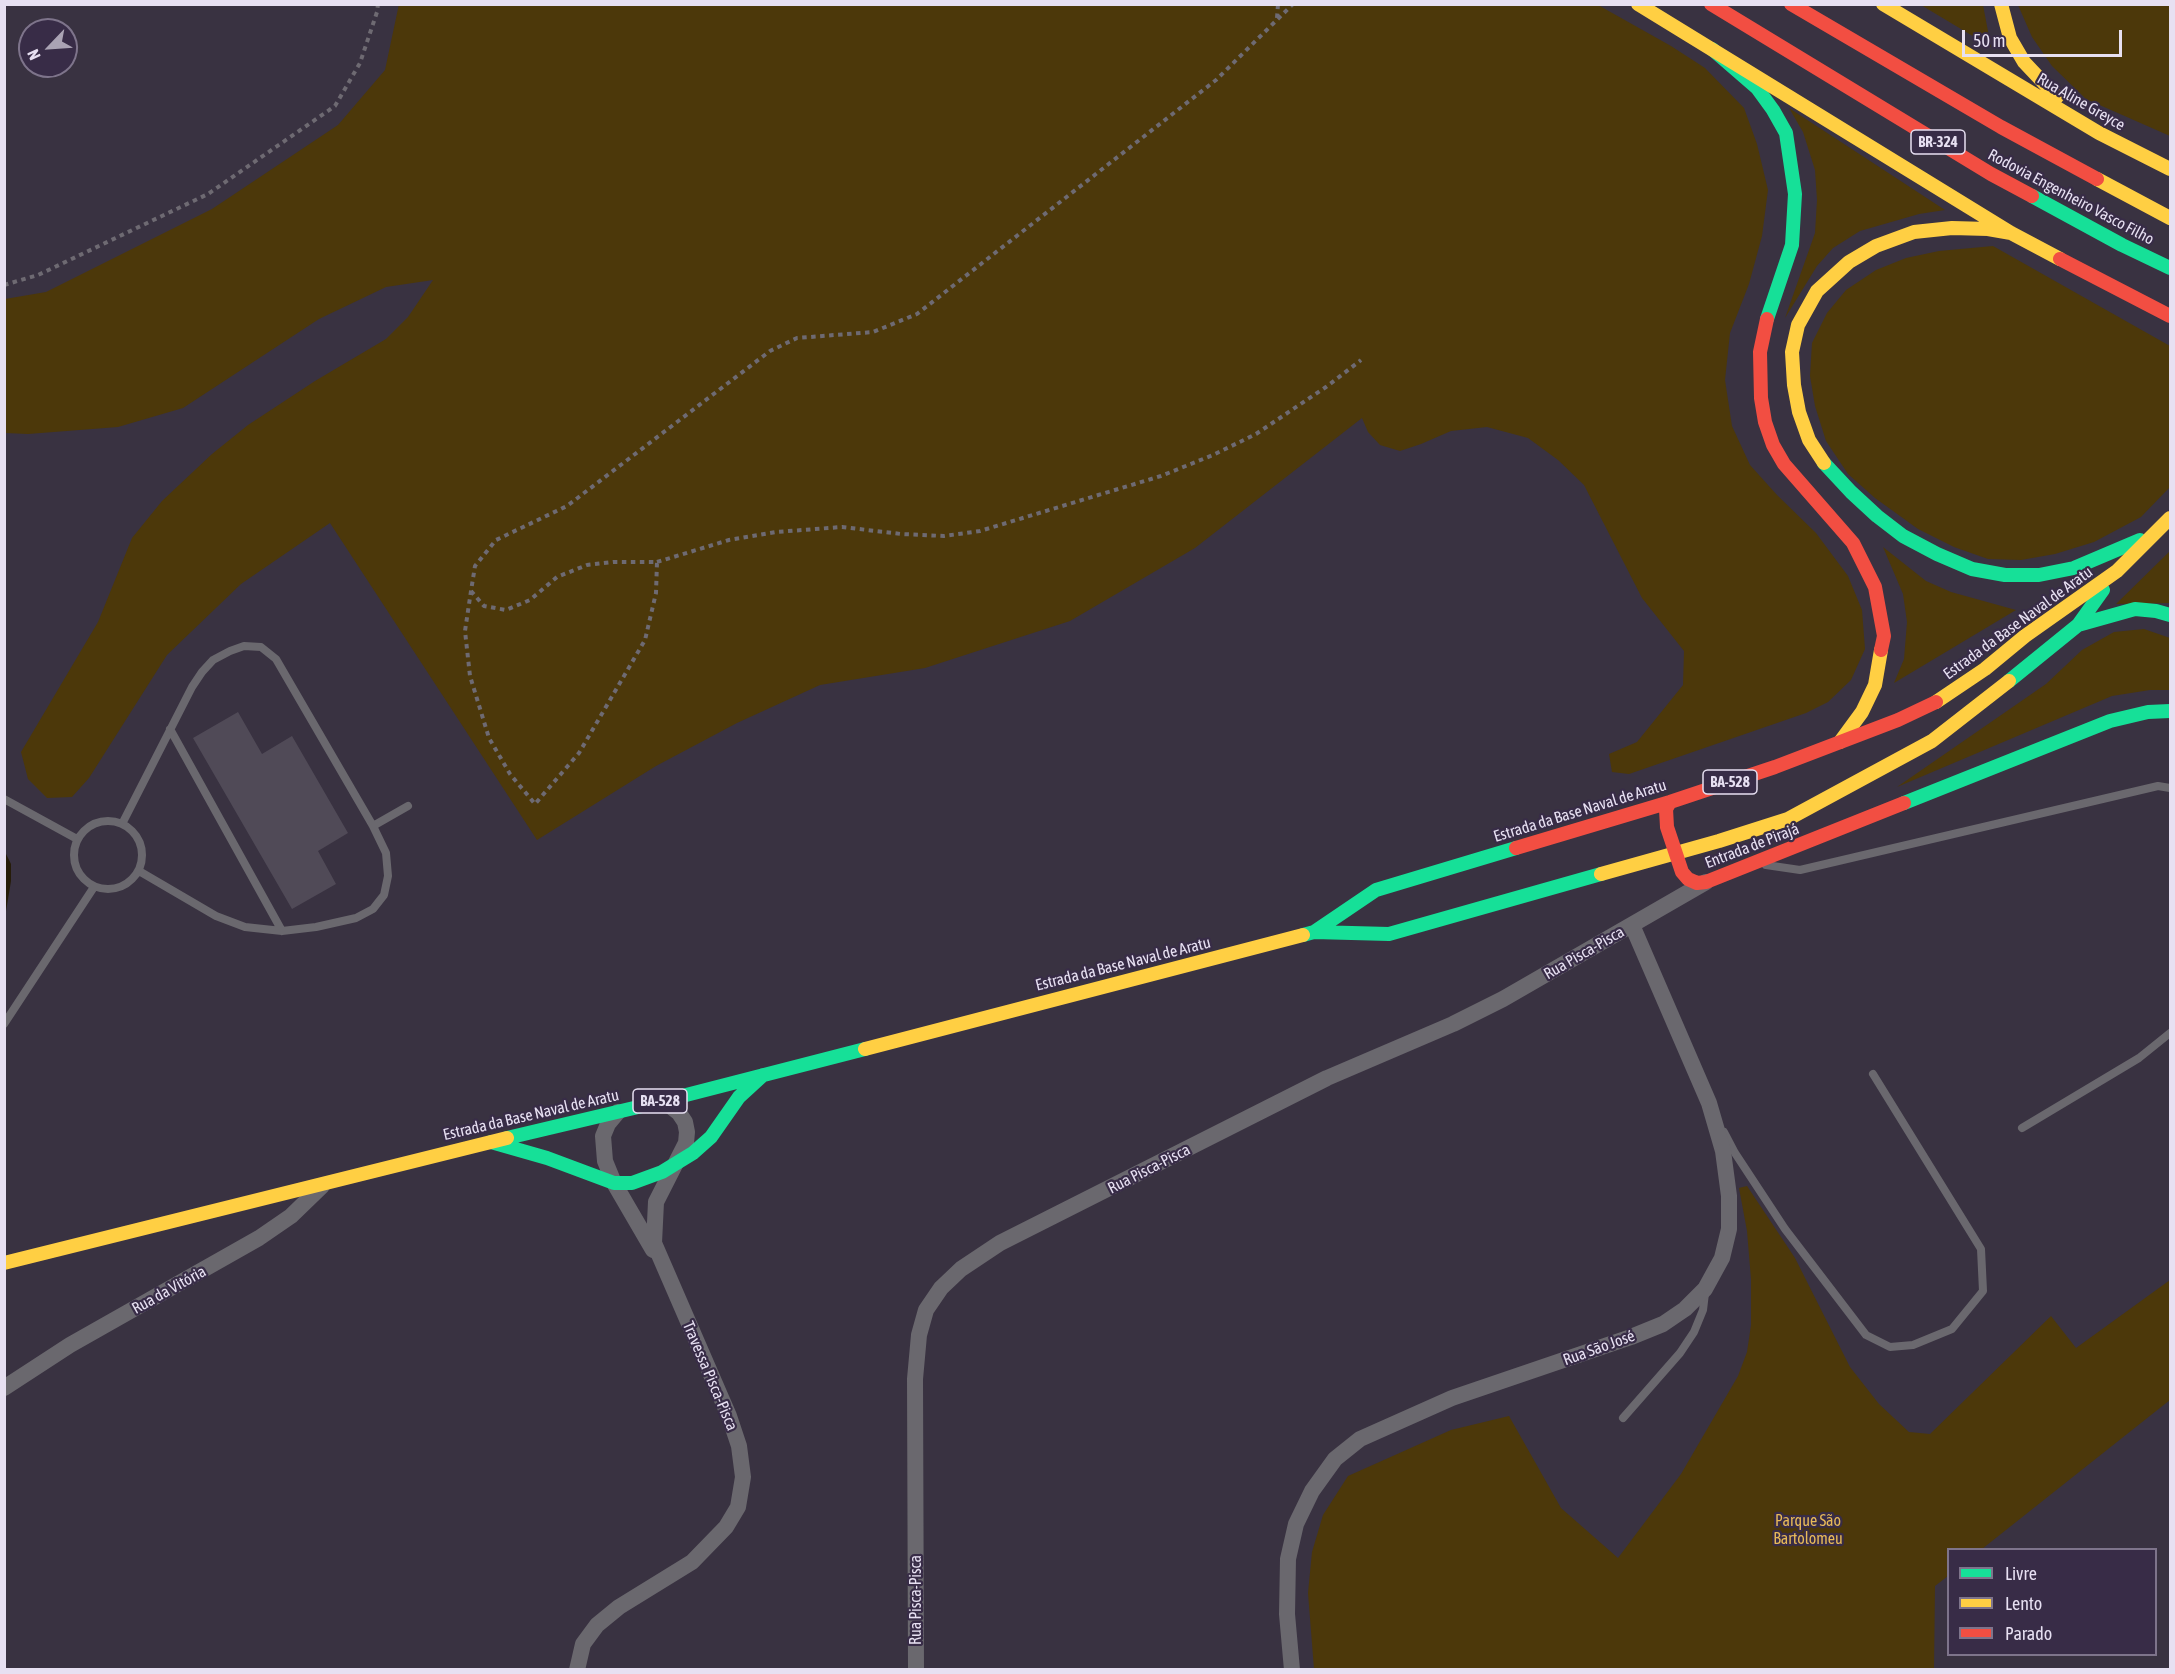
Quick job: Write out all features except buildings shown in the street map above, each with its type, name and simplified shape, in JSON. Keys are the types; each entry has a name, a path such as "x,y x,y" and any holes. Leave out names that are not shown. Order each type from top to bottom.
{"main road":[{"path":"1638,4 2011,233 2170,316"},
{"name":"Rodovia Engenheiro Vasco Filho","path":"1711,4 1991,174 2122,245 2170,268"},
{"name":"Rodovia Engenheiro Vasco Filho","path":"1791,4 2001,127 2170,218"},
{"name":"Rua Aline Greyce","path":"1883,4 2099,133 2170,169"},
{"path":"2001,4 2010,38 2024,62 2046,87 2099,133"},
{"path":"1712,49 1757,88 1773,110 1785,133 1792,166 1795,194 1792,245 1768,316 1760,352 1761,398 1765,422 1773,445 1784,464 1853,543 1875,587 1881,612 1884,636 1875,685 1862,712 1840,742"},
{"path":"2011,233 1988,229 1952,228 1914,232 1876,246 1849,262 1817,291 1798,326 1792,352 1798,412 1809,440 1826,466 1877,516 1903,536 1972,569 2005,575 2038,575 2074,568 2152,535"},
{"name":"Estrada da Base Naval de Aratu","path":"4,1263 326,1182 655,1103 1314,932 1376,890 1670,802 1775,767 1898,720 1938,700 1985,669 2025,636 2117,571 2170,518"},
{"path":"1314,932 1389,934 1788,819 1932,741 2078,625 2117,571"},
{"path":"2078,625 2135,609 2156,610 2170,615"},
{"name":"Entrada de Pirajá","path":"1675,853 1682,872 1688,879 1697,883 1706,882 2110,721 2148,712 2170,711"},
{"path":"1670,802 1665,817 1675,853"},
{"path":"490,1142 547,1158 614,1183 632,1183 650,1178 693,1153 711,1137 739,1097 765,1074"}],"street":[{"name":"Rua Pisca-Pisca","path":"916,1670 915,1379 919,1335 926,1310 941,1288 961,1269 1000,1243 1327,1078 1453,1024 1503,999 1706,882"},
{"name":"Rua São José","path":"1292,1670 1287,1614 1288,1559 1296,1524 1312,1491 1335,1459 1360,1439 1452,1398 1631,1338 1663,1324 1685,1309 1705,1289 1722,1258 1729,1229 1729,1196 1723,1151 1709,1104 1632,925"},
{"name":"Travessa Pisca-Pisca","path":"577,1670 584,1644 597,1625 619,1607 692,1562 726,1527 738,1507 742,1477 739,1446 729,1416 654,1243 656,1202 686,1143 685,1122 679,1113 670,1106 655,1103"},
{"name":"Travessa Pisca-Pisca","path":"618,1112 608,1124 603,1136 605,1161 614,1183 662,1264"},
{"name":"Rua da Vitória","path":"4,1388 70,1346 260,1238 291,1216 326,1182"}],"lane":[{"path":"123,824 170,729 202,672 213,660 230,651 244,646 261,647 276,659 372,826 386,853 388,876 384,895 373,909 356,918 316,927 282,931 245,927 216,916 139,871"},
{"path":"170,729 282,931"},
{"path":"1754,863 1800,870 2158,786 2170,788"},
{"path":"4,799 77,839"},
{"path":"372,826 408,806"},
{"path":"102,821 123,824 132,830 142,850 139,871 124,886 104,890 94,887 84,881 77,872 73,850 77,839 83,831 102,821"},
{"path":"4,1024 94,887"},
{"path":"2022,1128 2139,1058 2170,1033"},
{"path":"1709,1104 1735,1153 1785,1229 1866,1335 1890,1347 1913,1345 1952,1329 1983,1292 1980,1249 1873,1074"},
{"path":"1623,1418 1680,1353 1694,1332 1703,1310 1705,1289"}],"path":[{"path":"4,285 38,275 207,194 335,106 360,63 378,4"},
{"path":"1277,19 1278,4"},
{"path":"657,562 656,593 645,640 579,753 535,804 510,774 489,738 470,676 465,631 475,566 496,540 567,506 770,351 797,339 873,332 917,314 1216,80 1293,4"},
{"path":"471,591 484,606 506,610 530,600 557,577 586,565 613,562 657,562 729,540 776,532 842,527 944,536 991,528 1161,476 1213,455 1256,434 1326,387 1361,360"}],"green space":[{"path":"399,4 1598,5 1705,68 1744,108 1757,144 1768,190 1762,236 1749,284 1730,333 1725,380 1732,426 1750,465 1816,533 1848,576 1862,610 1865,649 1851,680 1828,702 1806,713 1629,774 1612,772 1609,754 1637,742 1683,685 1684,651 1642,598 1584,485 1558,460 1528,438 1487,427 1451,431 1400,451 1380,445 1368,432 1362,418 1195,548 1070,621 925,668 820,685 737,723 656,766 537,840 330,523 241,584 167,655 89,778 72,797 47,798 28,779 21,752 98,622 132,538 162,501 212,454 248,425 315,381 386,339 408,317 433,280 386,287 319,319 183,408 118,427 28,434 5,433 5,299 46,292 212,209 338,125 385,70"},
{"path":"1921,5 1983,5 1991,47"},
{"path":"2018,5 2170,5 2170,136 2086,99 2052,66 2032,37"},
{"path":"1789,108 1945,210 1919,214 1860,231 1833,248 1817,266 1785,318 1815,233 1817,200 1815,170 1803,132"},
{"path":"1993,246 2170,346 2170,487 2141,517 2094,542 2055,554 2021,560 1988,559 1954,547 1918,529 1875,498 1848,474 1826,441 1815,406 1810,376 1812,343 1827,313 1846,290 1876,270 1906,258 1939,251"},
{"path":"1883,547 1926,581 1951,592 2016,610 1894,683 1904,659 1907,622 1903,594"},
{"path":"2170,551 2170,603 2116,604"},
{"path":"2144,629 2170,638 2170,690 2150,690 2112,696 1897,787 2046,684 2082,650 2114,632"},
{"name":"Parque São Bartolomeu","path":"1747,1186 1795,1258 1850,1367 1879,1404 1909,1432 1930,1434 2051,1316 2076,1348 2170,1280 2170,1400 1983,1548 1947,1548 1947,1577 1935,1586 1934,1669 1314,1669 1308,1593 1312,1552 1323,1515 1348,1476 1451,1430 1509,1416 1561,1508 1618,1558 1681,1474 1738,1376 1747,1352 1751,1325 1751,1279 1747,1231 1739,1188"}],"shaded area":[{"path":"5,852 11,864 11,881 5,917"}],"traffic: fast":[{"path":"1712,49 1757,88 1786,133 1795,194 1792,245 1767,319"},
{"path":"2032,196 2122,245 2170,268"},
{"path":"1824,463 1851,492 1903,536 1972,569 2005,575 2039,575 2074,568 2140,540"},
{"path":"2009,681 2078,625 2103,590"},
{"path":"2078,625 2135,609 2170,615"},
{"path":"1904,803 2110,721 2148,712 2170,711"},
{"path":"1303,935 1314,932 1376,890 1516,848"},
{"path":"1314,932 1389,934 1601,874"},
{"path":"507,1138 865,1049"},
{"path":"491,1142 547,1158 614,1183 632,1183 662,1172 693,1153 711,1137 739,1097 763,1075"}],"traffic: slow":[{"path":"1638,4 2011,233 2060,259"},
{"path":"1883,4 2099,133 2170,169"},
{"path":"2001,4 2010,38 2024,62 2057,97"},
{"path":"2097,179 2170,218"},
{"path":"1824,463 1809,440 1799,412 1794,385 1792,352 1798,325 1817,291 1849,262 1876,246 1914,232 1952,228 1988,229 2011,233"},
{"path":"1936,702 1985,669 2025,636 2117,571 2170,518"},
{"path":"1840,742 1862,712 1875,685 1881,650"},
{"path":"1601,874 1788,819 1932,741 2009,681"},
{"path":"865,1049 1303,935"},
{"path":"4,1263 507,1138"}],"traffic: jam":[{"path":"1711,4 1991,174 2032,196"},
{"path":"1791,4 2001,127 2097,179"},
{"path":"2060,259 2170,316"},
{"path":"1767,319 1760,352 1761,398 1765,422 1773,445 1784,464 1853,543 1875,587 1884,636 1881,650"},
{"path":"1516,848 1670,802 1775,767 1898,720 1936,702"},
{"path":"1670,802 1666,809 1667,827 1682,872 1688,879 1697,883 1706,882 1904,803"}]}
